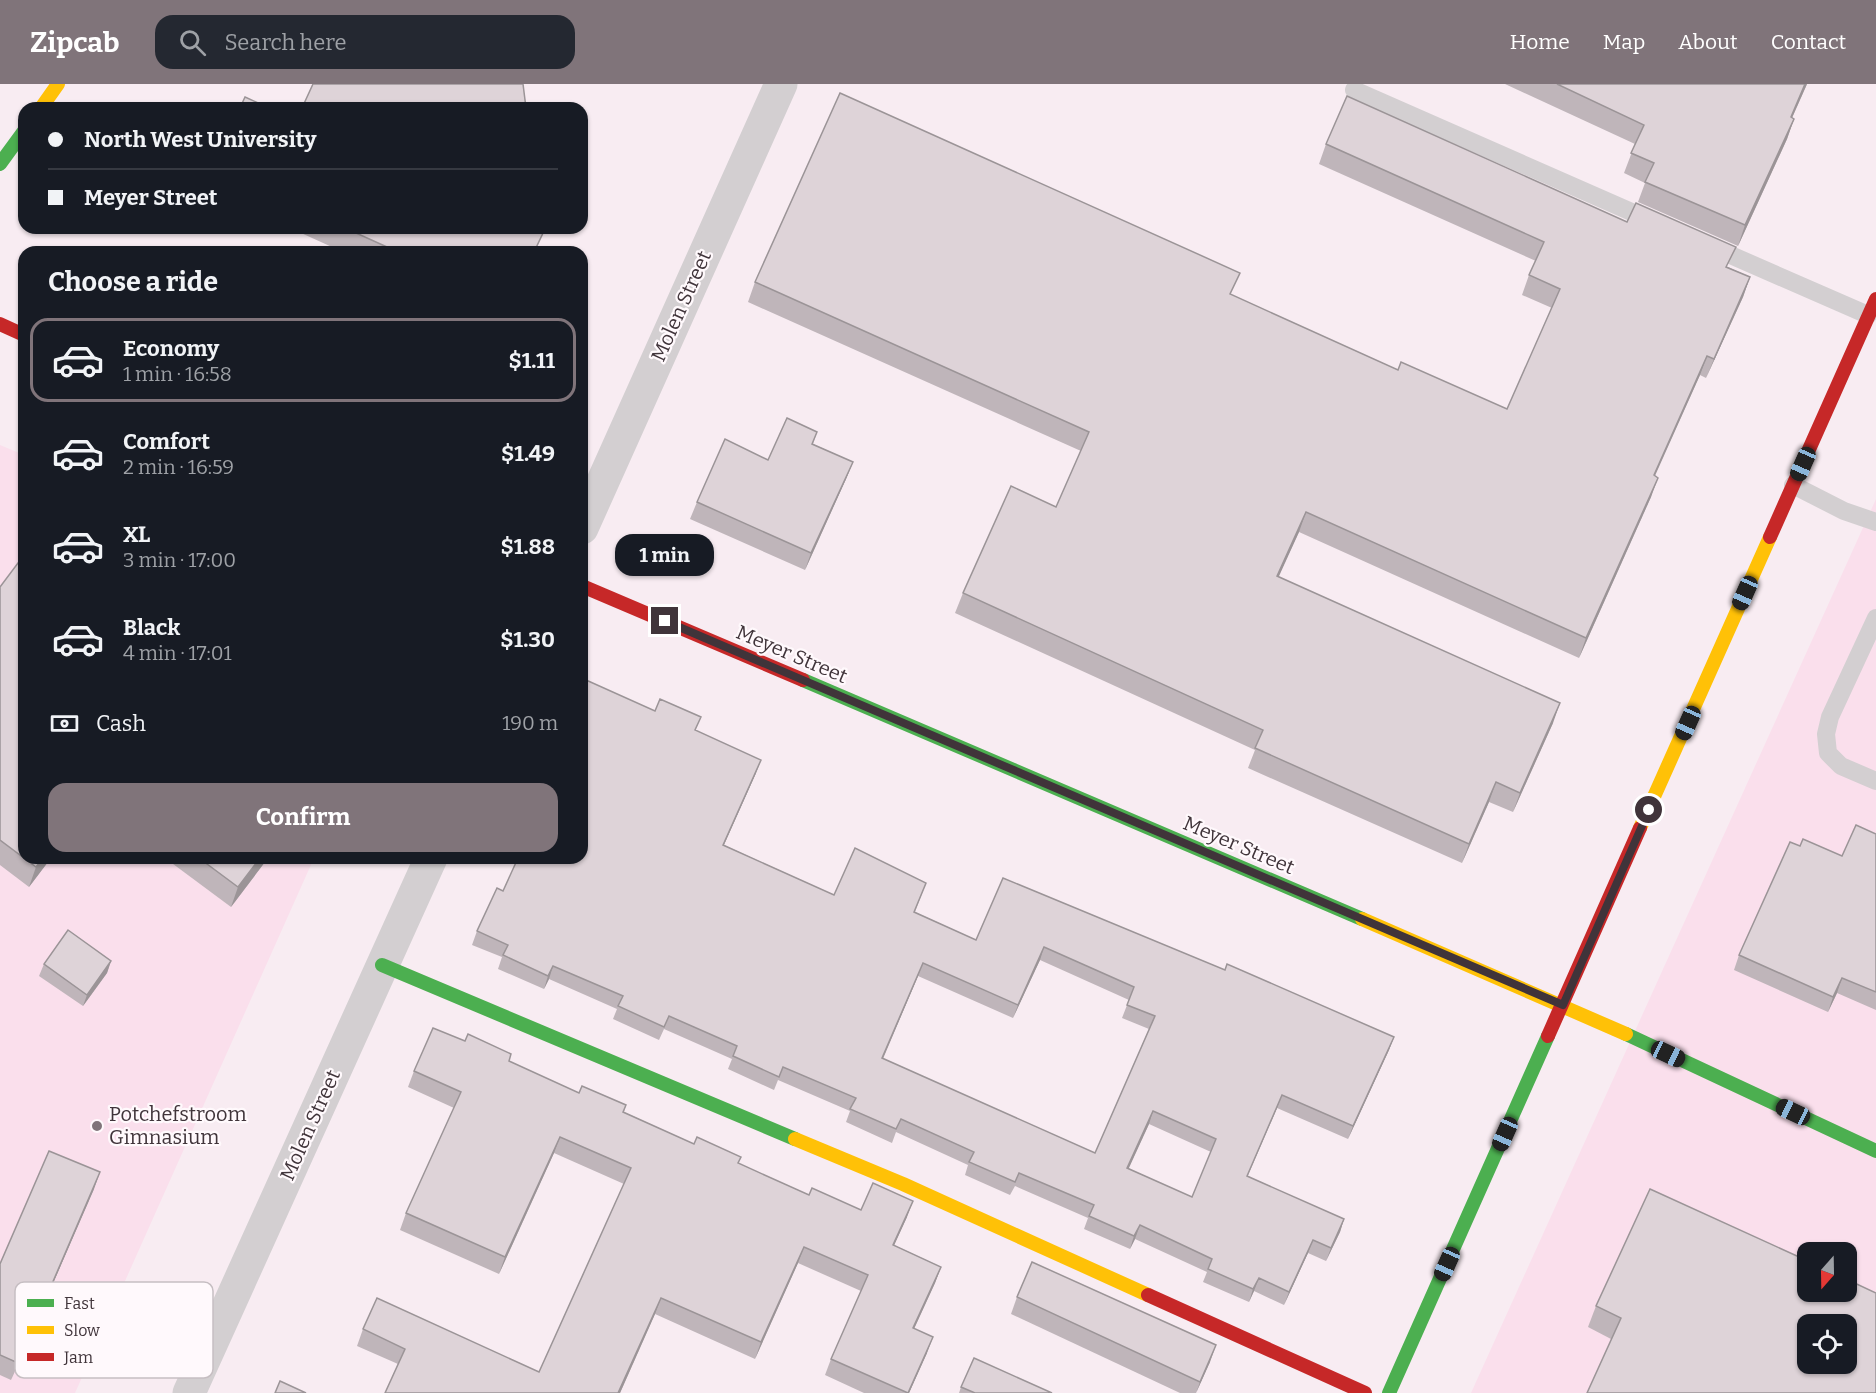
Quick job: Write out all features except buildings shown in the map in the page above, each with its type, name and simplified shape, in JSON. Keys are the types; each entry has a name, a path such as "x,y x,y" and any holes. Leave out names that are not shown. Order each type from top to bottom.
{"street":[{"path":"45,102 58,84"},
{"name":"Molen Street","path":"588,515 781,84"},
{"path":"0,164 18,139"},
{"path":"1389,1393 1876,299"},
{"path":"0,324 18,332"},
{"name":"Meyer Street","path":"588,589 1563,1005 1876,1151"},
{"name":"Molen Street","path":"213,1340 428,864"},
{"path":"382,965 903,1184 1365,1393"},
{"name":"Molen Street","path":"189,1393 196,1378"}],"lane":[{"path":"1354,90 1671,229"},
{"path":"1693,239 1868,315"},
{"path":"1793,485 1844,511 1876,522"},
{"path":"1876,618 1830,717 1826,734 1828,753 1841,765 1876,781"}],"shaded area":[{"name":"Potchefstroom Gimnasium","path":"0,445 18,452 18,864 311,864 125,1282 15,1282 15,1378 82,1378 75,1393 0,1393"},
{"path":"1876,499 1876,1393 1471,1393"}],"traffic: fast":[{"path":"0,164 18,139"},
{"path":"803,680 1362,919"},
{"path":"382,965 795,1139"},
{"path":"1626,1034 1876,1151"},
{"path":"1389,1393 1548,1036"}],"traffic: slow":[{"path":"45,102 58,84"},
{"path":"1640,828 1770,537"},
{"path":"1362,919 1626,1034"},
{"path":"795,1139 903,1184 1148,1295"}],"traffic: jam":[{"path":"1770,537 1876,299"},
{"path":"0,324 18,332"},
{"path":"588,589 803,680"},
{"path":"1548,1036 1640,828"},
{"path":"1148,1295 1365,1393"}],"place":[{"name":"Potchefstroom Gimnasium","path":"97,1126"}],"route":[{"path":"665,621 1563,1005 1649,810"}]}
